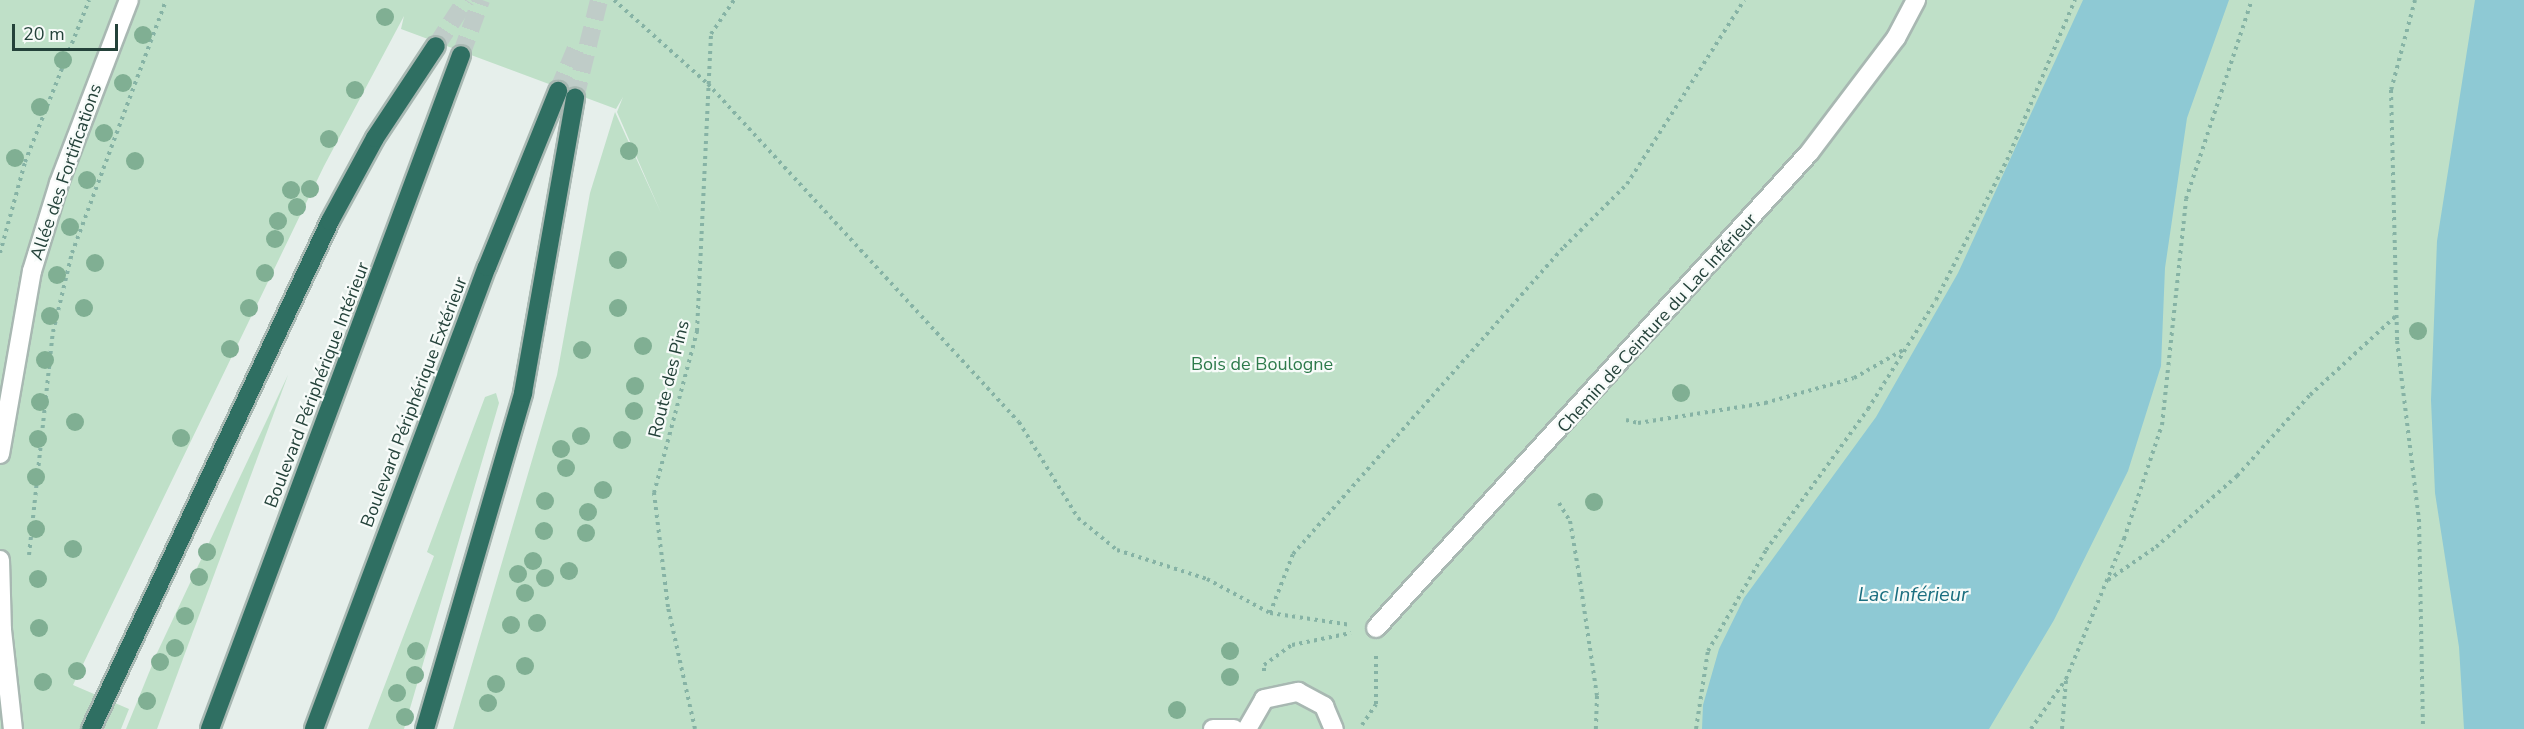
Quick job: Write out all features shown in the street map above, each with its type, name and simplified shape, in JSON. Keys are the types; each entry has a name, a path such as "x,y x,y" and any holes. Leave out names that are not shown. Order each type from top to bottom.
{"highway":[{"path":"91,729 330,221 375,138 436,46"},
{"name":"Boulevard Périphérique Intérieur","path":"210,729 461,55"},
{"name":"Boulevard Périphérique Extérieur","path":"314,729 487,267 567,94 523,393 425,729"}],"street":[{"name":"Allée des Fortifications","path":"0,454 32,271 59,183 129,0"},
{"name":"Chemin de Ceinture du Lac Inférieur","path":"1376,628 1809,153 1896,38 1916,0"},
{"path":"0,560 2,630 13,729"},
{"path":"1247,729 1264,699 1282,692 1308,694 1324,706 1334,729"},
{"path":"1213,729 1234,729"}],"path":[{"name":"Allée des Fortifications","path":"0,253 25,162 89,0"},
{"path":"29,568 55,320 72,253 166,0"},
{"path":"614,0 708,84 1019,422 1078,518 1117,550 1207,579 1270,613 1376,628"},
{"name":"Route des Pins","path":"695,729 668,607 654,493 697,331 711,34 734,0"},
{"path":"1270,613 1293,554 1564,247 1627,184 1744,0"},
{"path":"1696,729 1708,651 1766,550 1906,348 1936,300 2007,160 2075,0"},
{"path":"2031,729 2066,679 2106,581 2162,425 2186,199 2252,0"},
{"path":"2415,0 2391,90 2396,316 2420,519 2423,729"},
{"path":"2106,581 2156,547 2237,476 2310,395 2396,316"},
{"path":"1626,420 1638,423 1765,403 1854,378 1906,348"},
{"path":"1559,503 1570,521 1579,574 1597,696 1596,729"},
{"path":"1264,699 1264,665 1292,645 1376,628"},
{"path":"1359,729 1376,704 1376,628"},
{"path":"2062,729 2066,679"}],"green space":[{"name":"Bois de Boulogne","path":"0,0 2524,0 2524,729 453,729 557,375 590,193 615,112 661,213 617,112 623,97 616,109 401,29 404,16 324,166 73,685 129,709 121,729 0,729"},
{"path":"288,375 157,729 126,729 157,653"},
{"path":"496,393 499,403 404,729 368,729 434,556 427,552 485,397"}],"water":[{"name":"Lac Inférieur","path":"2083,0 2229,0 2187,118 2165,268 2161,366 2128,471 2054,620 1989,729 1702,729 1703,705 1719,649 1744,598 1876,417 1958,273"},
{"path":"2475,0 2524,0 2524,729 2464,729 2459,647 2435,493 2431,400 2437,241"}],"tunnel":[{"path":"436,46 466,0"},
{"path":"461,55 481,0"},
{"path":"575,98 599,0"},
{"path":"558,91 577,46"}]}
